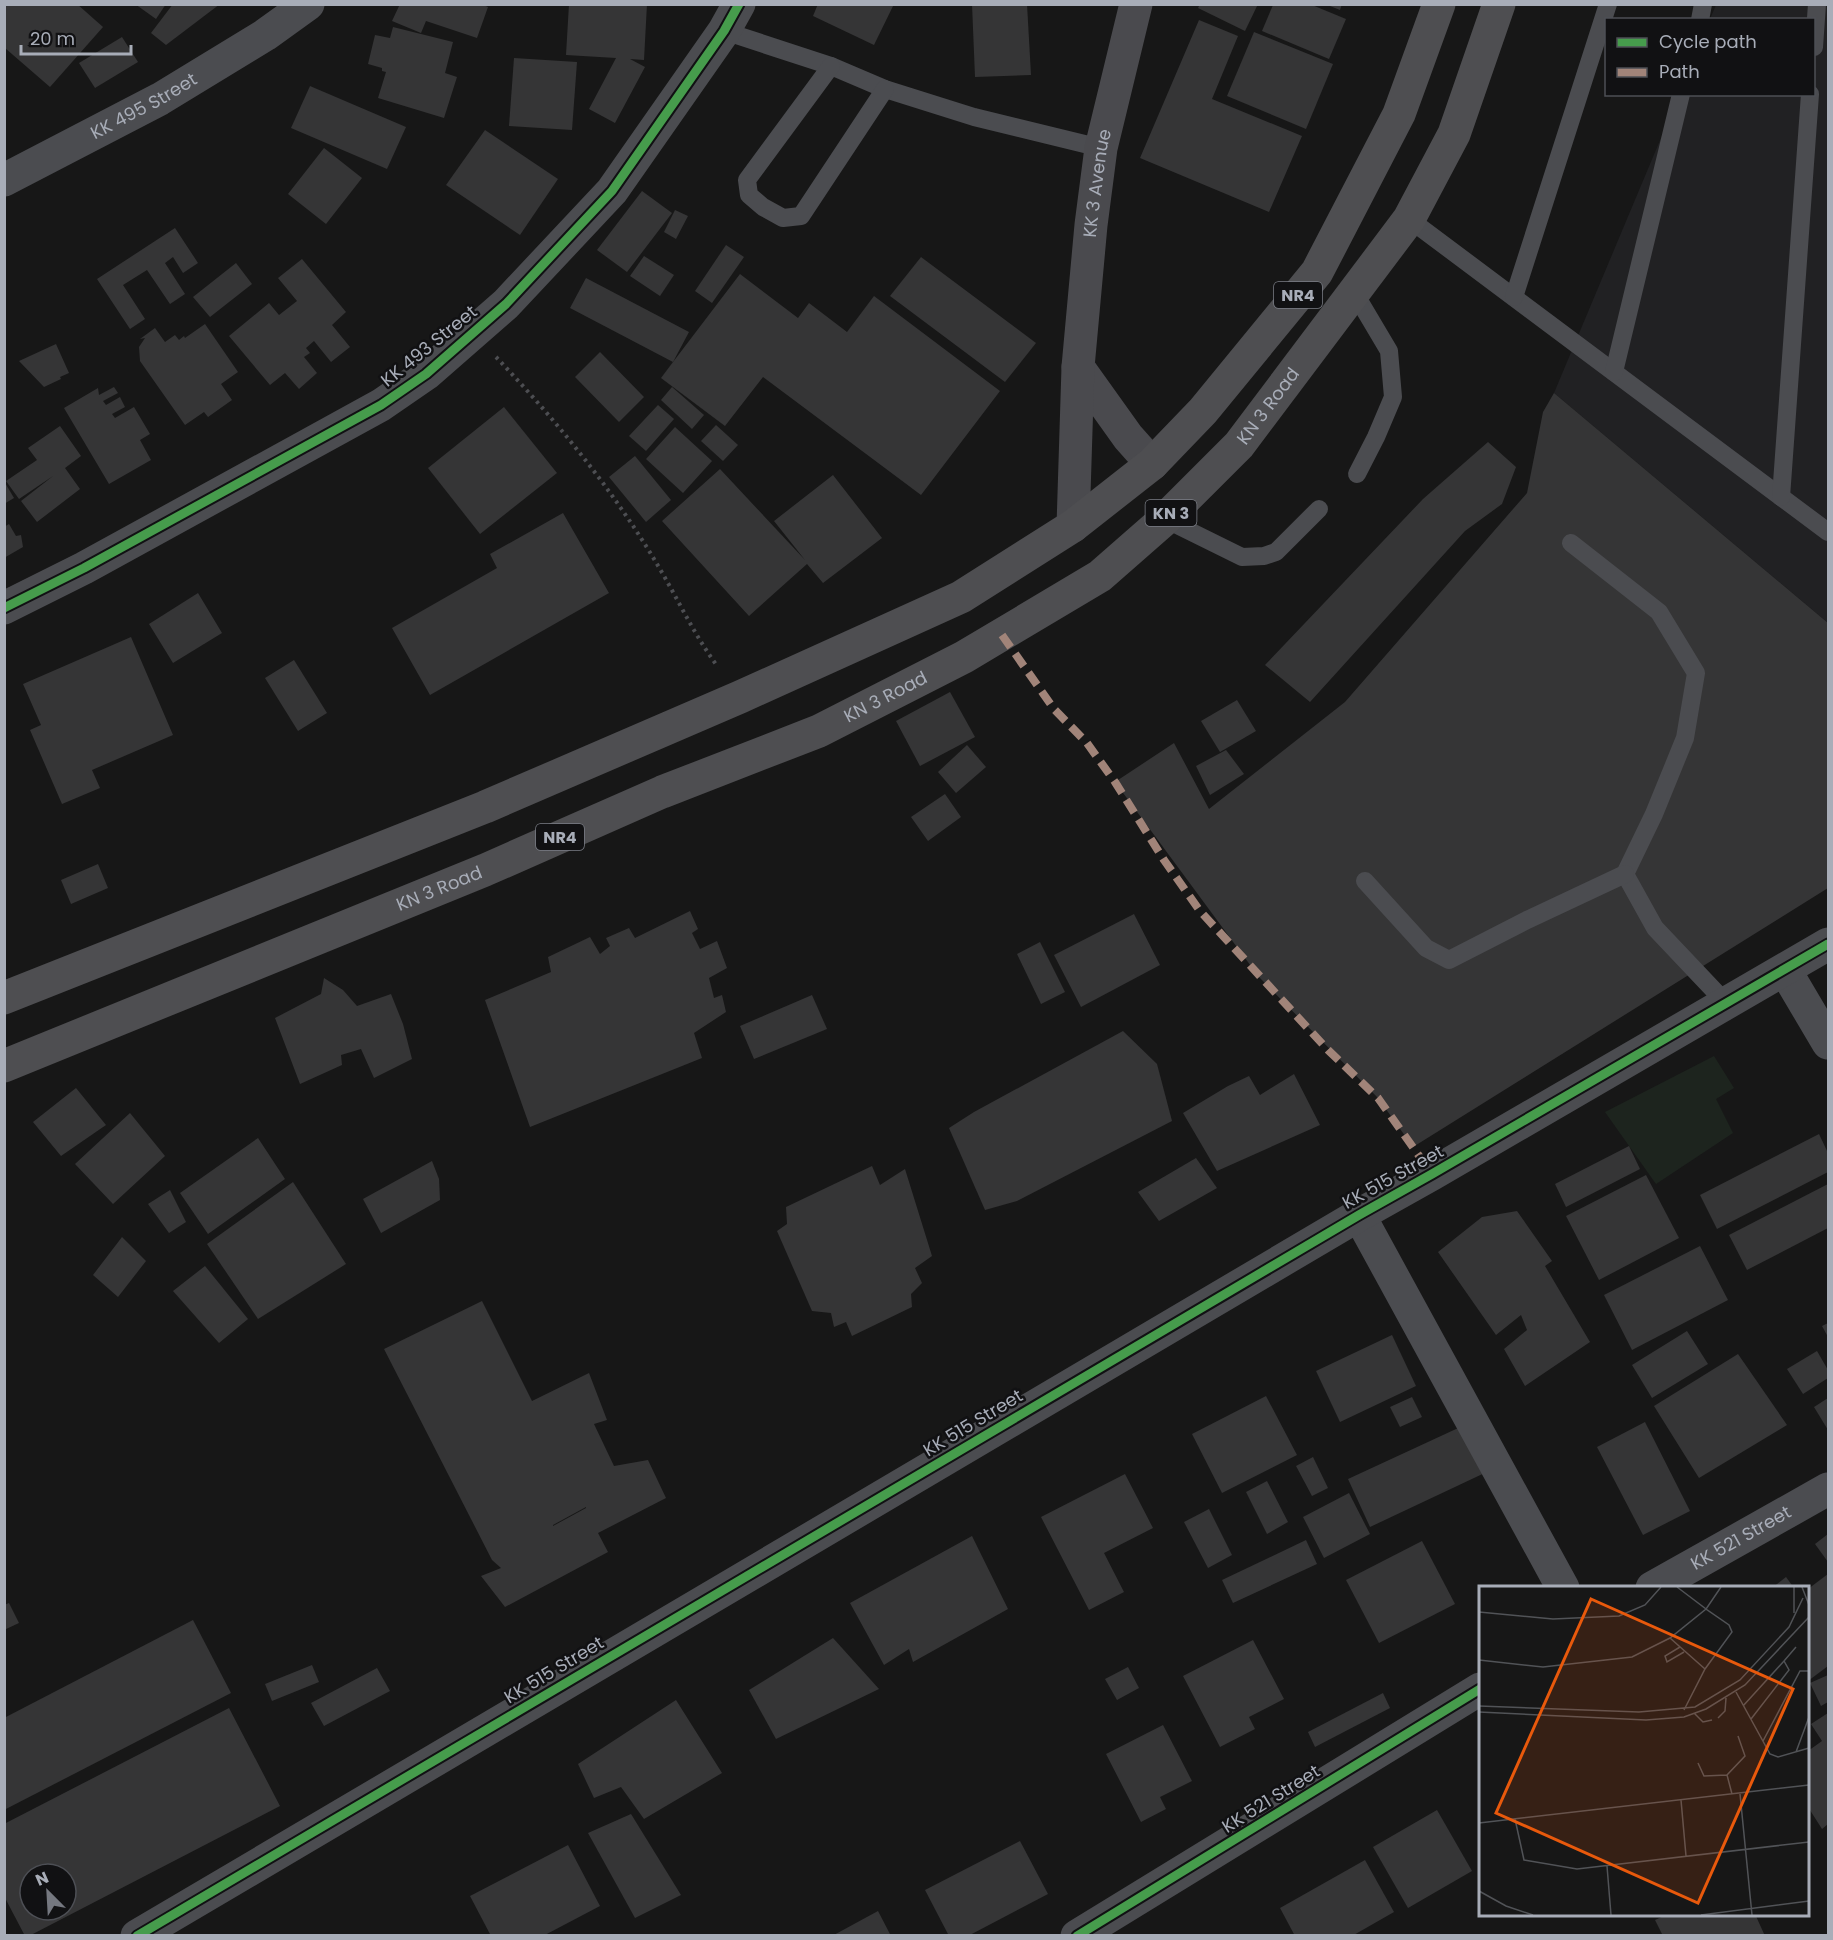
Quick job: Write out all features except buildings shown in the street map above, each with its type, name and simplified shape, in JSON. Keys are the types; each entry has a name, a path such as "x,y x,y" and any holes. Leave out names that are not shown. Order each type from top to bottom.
{"highway":[{"name":"NR4","path":"4,998 485,807 740,697 961,597 1073,526 1152,464 1203,411 1317,272 1399,114 1439,4"},
{"name":"KN 3 Road","path":"4,1066 485,870 662,792 819,731 964,657 1100,576 1165,519 1239,445 1409,219 1454,134 1499,4"}],"main road":[{"name":"KK 3 Avenue","path":"1073,526 1078,367 1091,225 1101,148 1137,4"},
{"path":"1078,367 1128,437 1152,464"}],"street":[{"name":"KK 495 Street","path":"4,180 160,99 265,35 308,4"},
{"name":"KK 493 Street","path":"4,608 84,568 381,405 426,374 506,304 612,191 731,17"},
{"name":"KK 515 Street","path":"157,1930 1359,1215 1828,944"},
{"path":"1785,970 1828,1043"},
{"name":"KK 515 Street","path":"1359,1215 1562,1586"},
{"name":"KK 521 Street","path":"1654,1586 1828,1489"},
{"name":"KK 521 Street","path":"1077,1935 1479,1690"}],"lane":[{"path":"1514,297 1608,4"},
{"path":"1815,26 1816,4"},
{"path":"731,17 831,66 885,89 974,117 1101,148"},
{"path":"831,66 747,180 749,195 763,207 783,218 801,216 885,89"},
{"path":"1614,372 1681,96"},
{"path":"1781,497 1810,96"},
{"path":"1409,219 1828,532"},
{"path":"1354,292 1389,351 1393,397 1357,474"},
{"path":"1165,519 1242,557 1264,556 1276,552 1319,509"},
{"path":"1365,881 1426,948 1449,960 1625,874 1654,814 1685,738 1696,672 1659,612 1571,543"},
{"path":"1625,874 1655,928 1726,1004"}],"path":[{"path":"473,333 538,401 622,510 657,564 704,649 740,697"}],"shaded area":[{"path":"1716,5 1828,5 1828,623 1554,393 1679,96 1815,96 1815,18 1710,18"},
{"path":"1714,1056 1734,1088 1716,1099 1733,1133 1656,1184 1605,1112"}],"marked path":[{"path":"1002,635 1054,709 1087,743 1115,782 1164,860 1200,911 1328,1050 1378,1098 1432,1174"}],"cycle path":[{"path":"4,608 84,568 381,405 426,374 506,304 612,191 724,31 739,4"},
{"path":"137,1936 1359,1215 1828,944"},
{"path":"1077,1936 1479,1690"}]}
